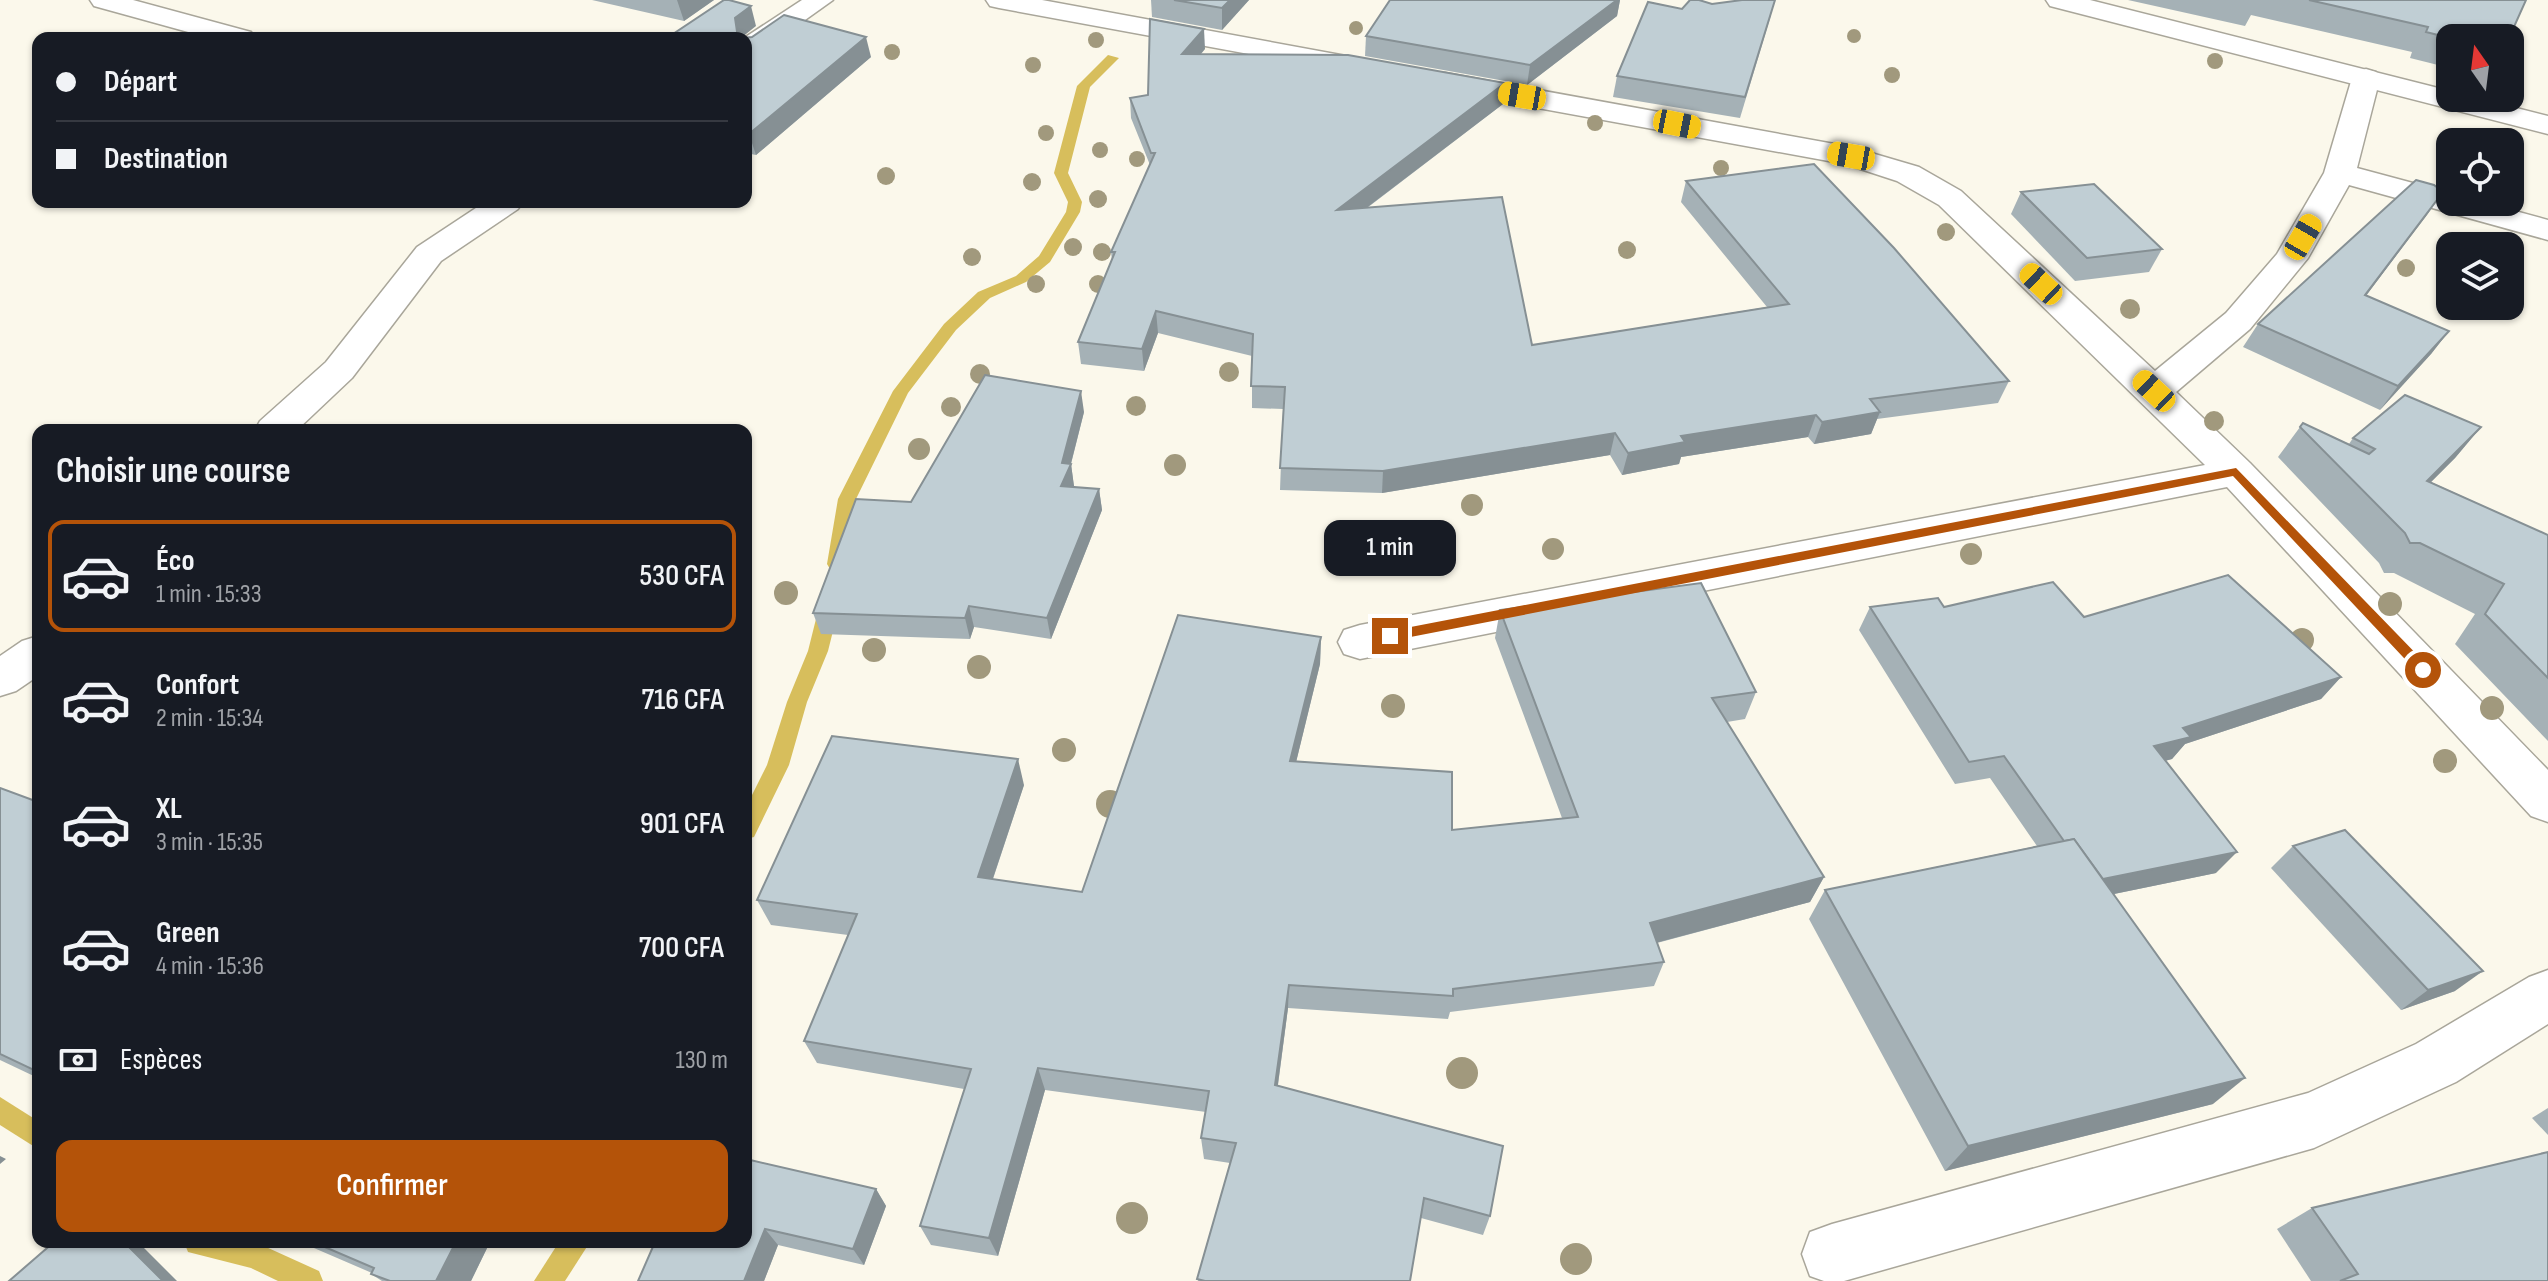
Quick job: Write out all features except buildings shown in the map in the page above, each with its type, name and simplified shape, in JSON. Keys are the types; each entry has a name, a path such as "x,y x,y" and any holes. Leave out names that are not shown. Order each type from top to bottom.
{"street":[{"path":"103,0 219,32"},
{"path":"752,45 820,0"},
{"path":"999,0 1392,72"},
{"path":"2059,0 2548,125"},
{"path":"1423,78 1851,156 1908,174 1950,198 2236,472 2548,802"},
{"path":"2154,391 2247,310 2291,258 2340,173 2366,78"},
{"path":"2340,173 2548,230"},
{"path":"280,424 339,370 429,254 498,208"},
{"path":"1360,642 2236,472"},
{"path":"1832,1254 2314,1120 2436,1063 2548,995"}],"waterway":[{"path":"837,564 847,499 901,391 950,327 984,295 1021,279 1045,259 1073,212 1075,202 1061,173 1084,86 1113,58"},
{"path":"752,818 778,765 797,702 818,651 829,607"},
{"path":"0,1110 32,1132"},
{"path":"223,1248 253,1255 309,1281"},
{"path":"548,1281 572,1248"}],"route":[{"path":"1390,636 2236,472 2423,670"}]}
